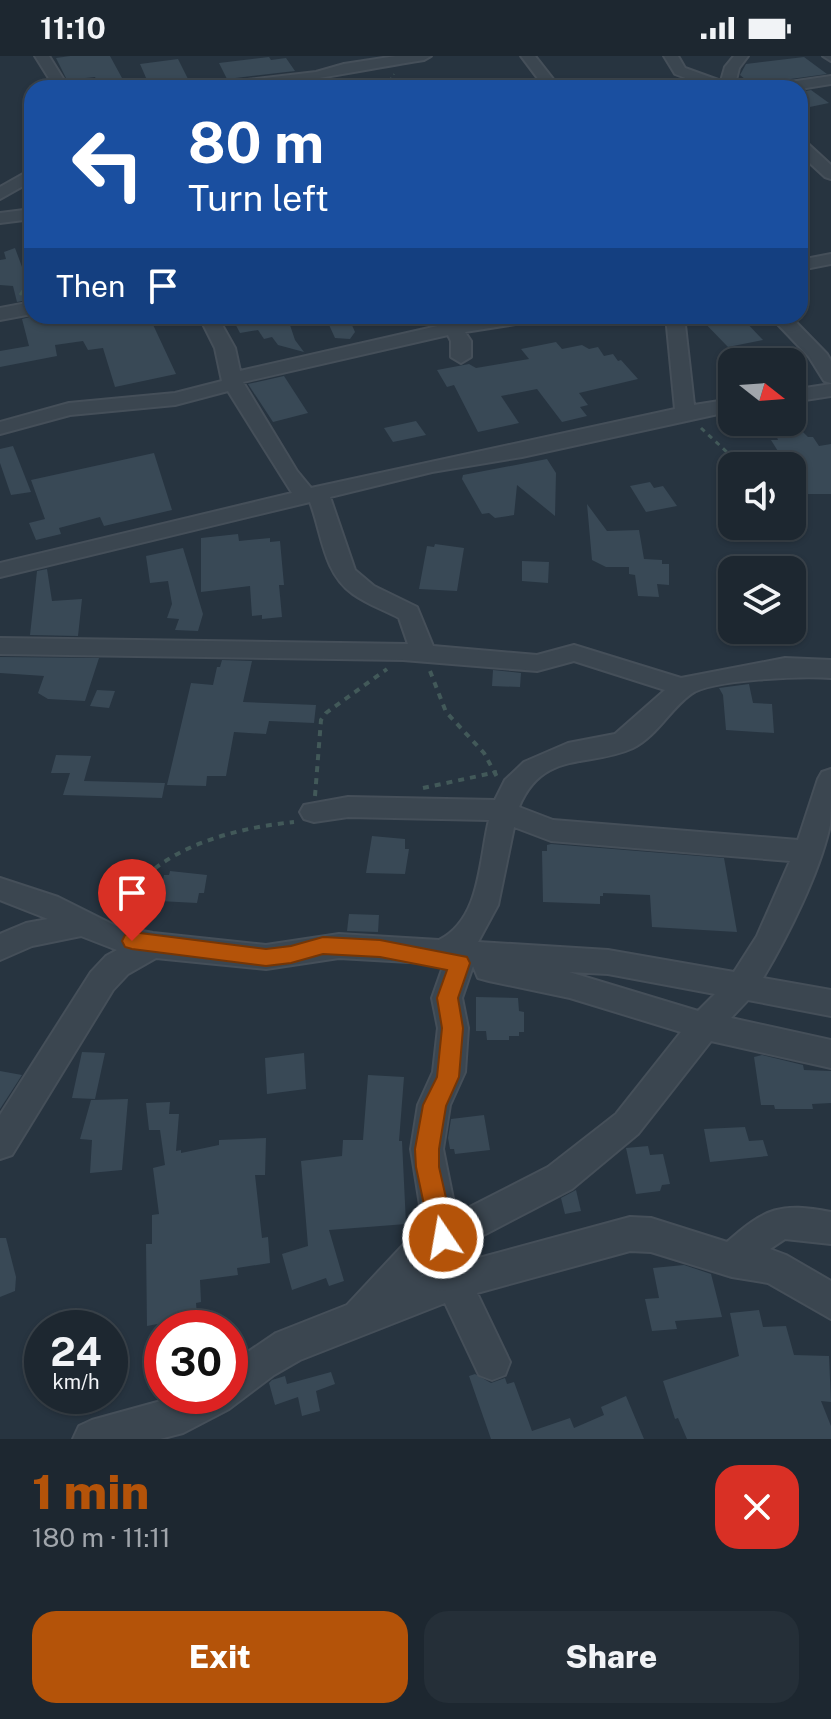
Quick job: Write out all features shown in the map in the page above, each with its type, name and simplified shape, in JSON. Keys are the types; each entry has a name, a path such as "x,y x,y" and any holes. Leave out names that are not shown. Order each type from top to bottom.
{"street":[{"path":"321,80 424,56"},
{"path":"528,56 547,80"},
{"path":"671,56 680,71 704,80"},
{"path":"728,80 732,67 741,56"},
{"path":"39,57 56,80"},
{"path":"808,83 829,80"},
{"path":"808,152 828,168"},
{"path":"808,170 828,168"},
{"path":"0,194 24,179"},
{"path":"0,218 24,215"},
{"path":"808,263 831,259"},
{"path":"4,313 24,309"},
{"path":"212,324 225,348 233,382 281,463 328,515 341,565 351,579 413,617 414,653"},
{"path":"0,428 69,409 175,399 443,324"},
{"path":"451,324 461,341 461,357"},
{"path":"676,324 685,413"},
{"path":"787,324 817,354 831,377"},
{"path":"806,394 831,390"},
{"path":"0,570 432,466 522,451 718,407"},
{"path":"0,646 414,653 537,663 574,653 683,687"},
{"path":"443,1238 427,1149 434,1105 448,1077 453,1028 447,998 450,958 463,942 490,889 505,808 514,788 531,771 574,750 624,741 683,687 706,678 785,667 831,669"},
{"path":"359,1319 417,1255 443,1238 560,1178 627,1124 704,1026 742,986 769,942 808,852 831,779"},
{"path":"314,812 348,807 505,808 551,830 808,852"},
{"path":"0,889 48,905 98,930 153,945 266,957 291,955 323,946 380,948 450,958 570,985 704,1026 831,1054"},
{"path":"0,948 26,935 98,930"},
{"path":"0,1144 102,981 117,965 153,945"},
{"path":"450,958 624,963 831,1003"},
{"path":"732,1260 776,1223 793,1220 831,1228"},
{"path":"248,1372 289,1346 453,1282 630,1234 651,1235 732,1260 774,1267 831,1301"},
{"path":"453,1282 492,1362"},
{"path":"92,1439 183,1414"}],"path":[{"path":"4,313 24,289"},
{"path":"685,413 727,452"},
{"path":"98,930 147,875 215,839 274,823 304,821 314,812 321,720 326,713 414,653 446,712 484,753 495,772 505,808"},
{"path":"389,809 419,789 495,772 531,771"}],"building":[{"path":"110,56 122,78 67,80 56,58"},
{"path":"269,57 271,60 286,58 295,71 227,79 219,63"},
{"path":"804,57 827,74 783,80 746,80 740,75 746,64"},
{"path":"178,59 188,80 147,80 140,64"},
{"path":"811,90 829,103 808,107 808,91"},
{"path":"15,248 24,272 24,301 17,302 13,286 0,285 0,260 6,259 4,252"},
{"path":"22,319 24,324 153,324 176,374 115,387 103,348 88,350 83,341 55,345 57,356 0,367 0,351 29,346"},
{"path":"235,324 290,324 295,340 304,352 278,345 272,337 264,339 258,330 240,333"},
{"path":"329,324 352,324 355,332 350,339 335,338"},
{"path":"706,324 748,324 763,340 728,347"},
{"path":"556,342 562,349 582,345 589,349 598,347 604,356 613,354 618,361 621,360 638,379 579,393 588,405 580,407 587,416 562,422 537,389 501,396 519,423 478,432 454,385 447,387 437,370 469,364 476,368 529,359 521,349"},
{"path":"284,376 308,413 273,422 248,384"},
{"path":"416,421 426,435 393,442 384,428"},
{"path":"806,435 813,437 819,446 831,444 831,494 806,494 806,452 778,452 771,440 778,440 776,436"},
{"path":"13,446 31,492 11,495 0,463 0,449"},
{"path":"154,453 172,510 104,526 100,517 59,528 61,534 36,540 29,523 45,519 31,480"},
{"path":"547,459 556,473 555,516 517,485 514,515 495,518 489,513 482,514 462,479 463,475"},
{"path":"650,482 654,488 663,486 677,506 646,512 630,486"},
{"path":"587,504 607,531 639,530 644,559 662,560 662,564 669,564 669,585 657,584 659,597 638,596 635,575 629,574 629,567 606,567 592,560"},
{"path":"238,534 239,541 270,538 270,542 280,541 284,585 279,585 282,617 262,619 262,615 252,616 250,586 201,592 201,538"},
{"path":"435,544 464,548 457,591 419,589 427,546 434,547"},
{"path":"183,548 203,614 198,631 175,630 179,619 167,618 172,604 168,581 150,583 146,556"},
{"path":"522,561 549,562 548,583 522,581"},
{"path":"47,569 52,601 82,599 78,636 30,635 37,571"},
{"path":"0,657 99,658 85,701 48,699 38,693 44,676 0,673"},
{"path":"222,660 252,661 243,702 316,705 314,723 269,721 266,734 234,732 226,776 207,776 206,786 167,785 191,683 213,685"},
{"path":"493,670 521,673 520,687 492,686"},
{"path":"749,684 753,703 772,704 774,733 726,730 723,695 719,688"},
{"path":"97,690 115,691 109,708 90,706"},
{"path":"56,755 91,756 84,781 165,783 162,798 63,795 70,773 51,773"},
{"path":"372,836 405,839 405,849 409,849 405,874 366,873"},
{"path":"547,845 724,858 737,932 652,927 650,895 603,893 600,904 543,902 542,851 547,851"},
{"path":"170,871 207,875 204,893 199,893 197,903 159,901 164,875 169,875"},
{"path":"349,914 379,915 378,932 347,931"},
{"path":"476,997 518,998 519,1011 524,1012 524,1032 519,1032 519,1036 509,1036 509,1040 487,1040 486,1031 476,1031"},
{"path":"82,1052 105,1053 95,1099 72,1098"},
{"path":"304,1053 306,1089 267,1094 265,1058"},
{"path":"762,1055 803,1065 804,1070 831,1071 831,1103 812,1104 813,1109 775,1109 774,1105 761,1105 754,1057"},
{"path":"0,1071 22,1075 0,1109"},
{"path":"368,1075 404,1077 399,1141 402,1141 406,1224 329,1230 344,1281 329,1286 326,1278 292,1290 282,1254 308,1246 301,1161 342,1156 343,1140 363,1140"},
{"path":"128,1099 122,1170 90,1173 92,1140 80,1139 91,1100"},
{"path":"170,1102 169,1114 179,1114 176,1151 181,1150 181,1153 219,1145 219,1140 266,1138 265,1175 255,1175 262,1238 268,1237 270,1263 237,1268 238,1275 200,1280 201,1302 196,1303 197,1310 147,1310 146,1244 152,1244 152,1215 159,1214 153,1168 165,1165 160,1130 149,1130 146,1103"},
{"path":"484,1115 490,1150 455,1154 454,1149 450,1149 448,1138 451,1119"},
{"path":"745,1127 749,1141 763,1140 768,1156 710,1162 704,1129"},
{"path":"648,1146 650,1155 663,1154 670,1184 662,1185 660,1191 636,1194 626,1148"},
{"path":"576,1190 581,1211 565,1214 561,1198"},
{"path":"0,1238 6,1238 16,1277 15,1291 0,1297"},
{"path":"684,1265 711,1274 722,1317 675,1321 677,1329 652,1331 645,1299 659,1298 653,1268"},
{"path":"759,1310 763,1327 786,1326 794,1355 829,1356 831,1402 821,1401 831,1426 831,1439 687,1439 678,1418 675,1419 663,1381 739,1356 730,1313"},
{"path":"331,1372 335,1384 316,1391 320,1411 302,1416 298,1397 275,1405 269,1383 272,1380 285,1376 287,1384"},
{"path":"475,1374 491,1383 505,1378 507,1384 514,1382 532,1431 570,1418 574,1428 604,1415 601,1407 626,1396 644,1439 491,1439 469,1376"}],"route":[{"path":"132,941 266,957 291,955 323,946 380,948 459,963 447,998 453,1028 448,1077 434,1105 427,1149 443,1238"}]}
